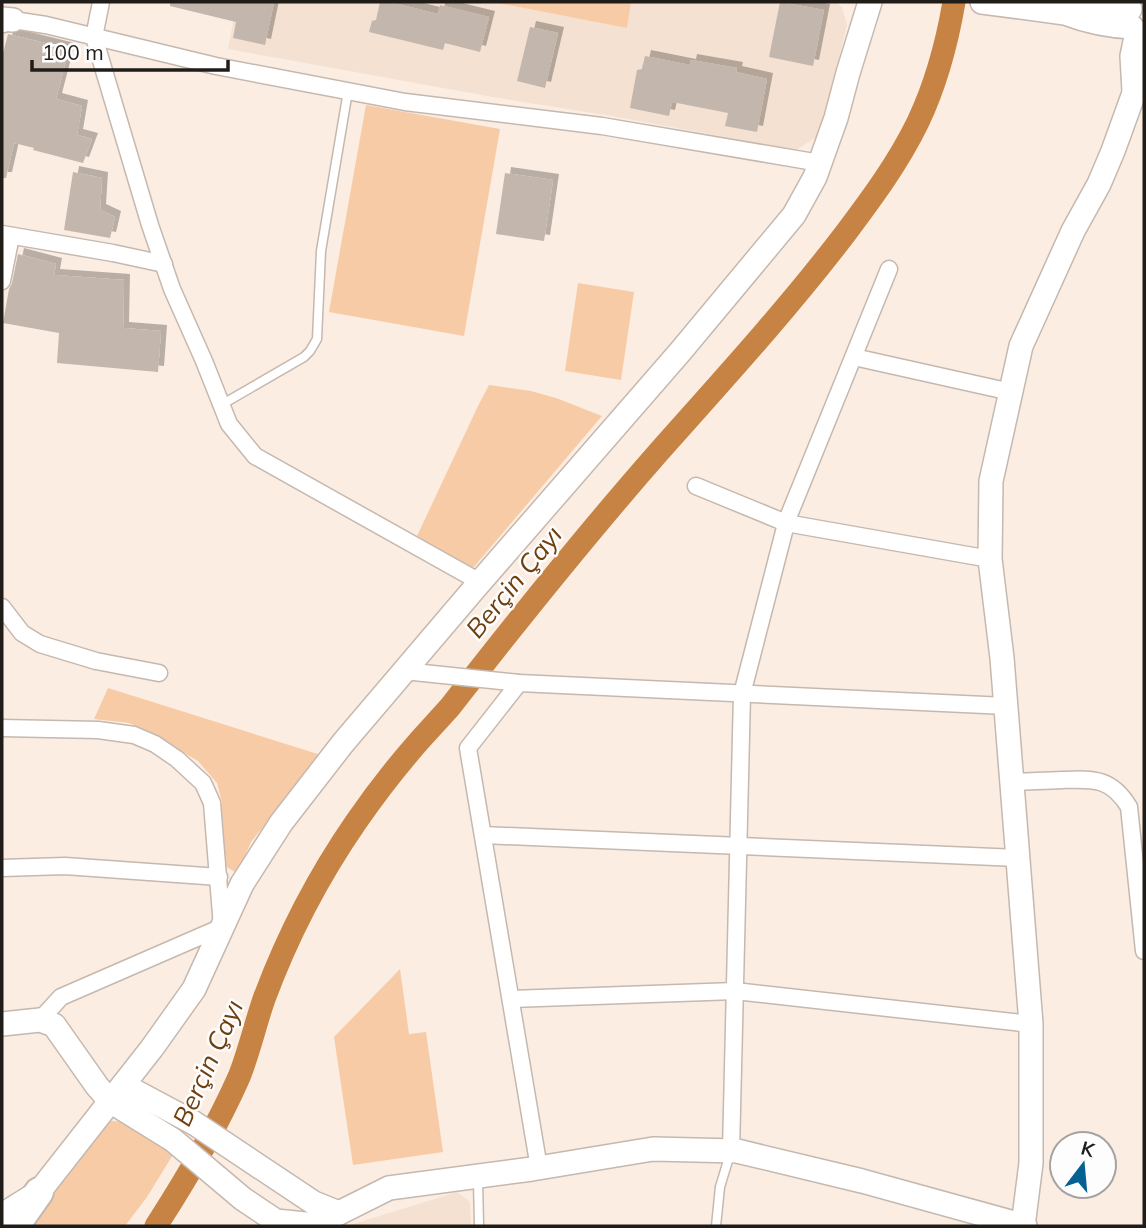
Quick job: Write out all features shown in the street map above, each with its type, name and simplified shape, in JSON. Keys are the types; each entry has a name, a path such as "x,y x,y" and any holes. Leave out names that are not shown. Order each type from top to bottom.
{"highway":[{"path":"15,1226 39,1192"}],"street":[{"path":"101,2 94,37 150,225 172,289 229,424 255,456 480,582"},
{"path":"2,1215 39,1192 152,1048 194,989 242,884 281,823 343,743 408,672 480,582 680,352 794,215 820,163 870,2"},
{"path":"986,2 1065,13 1079,7 1114,6 1136,21 1132,55 1134,93"},
{"path":"6,21 46,25 216,66 405,102 602,126 820,163"},
{"path":"117,1093 243,1199 276,1221 315,1226 389,1188 540,1168 653,1149 732,1151 862,1181 1024,1226 1031,1163 1031,1024 1002,659 990,559 991,481 1021,346 1073,231 1099,184 1144,72"},
{"path":"2,281 6,235 163,264"},
{"path":"732,1151 742,694 786,523 889,269"},
{"path":"853,357 1011,392"},
{"path":"696,486 786,523 990,559"},
{"path":"2,607 22,634 40,644 96,660 159,673"},
{"path":"408,672 514,683 1006,706"},
{"path":"514,683 468,748 540,1168"},
{"path":"2,728 98,730 134,735 155,744 177,759 203,783 212,803 222,927"},
{"path":"1012,782 1095,780 1111,787 1124,799 1129,807 1144,951"},
{"path":"483,835 1018,858"},
{"path":"2,868 65,866 219,877"},
{"path":"40,1020 61,997 222,927"},
{"path":"511,999 735,991 1031,1024"},
{"path":"2,1024 40,1020 54,1025 97,1086 194,1124 310,1200 339,1213"},
{"path":"310,1200 315,1226"}],"lane":[{"path":"221,405 304,357 314,344 318,333 321,251 348,91"},
{"path":"716,1226 720,1187 732,1151"},
{"path":"478,1177 479,1226"}],"shaded area":[{"path":"237,2 491,2 626,27 631,2 835,2 842,7 847,25 820,135 796,150 228,49"},
{"path":"492,2 631,2 627,28"},
{"path":"366,105 500,129 464,336 329,312"},
{"path":"578,283 634,292 621,380 565,371"},
{"path":"489,385 531,391 602,416 473,568 417,536"},
{"path":"108,688 321,755 251,842 235,872 225,866 219,845 222,802 217,783 198,761 145,730 129,723 94,719"},
{"path":"400,969 409,1034 426,1032 443,1152 353,1165 334,1037"},
{"path":"112,1121 128,1122 174,1153 147,1197 125,1226 26,1226 105,1124"},
{"path":"457,1192 470,1202 471,1226 347,1226"}],"building":[{"path":"170,2 274,2 265,45 233,38 236,22 170,6"},
{"path":"380,2 438,14 440,5 489,17 480,52 445,43 443,50 369,32 372,21 376,20"},
{"path":"780,2 824,10 813,66 769,57"},
{"path":"530,27 558,33 545,88 517,81"},
{"path":"8,34 69,49 56,99 82,106 77,135 92,139 83,163 14,143 6,178 2,178 2,57"},
{"path":"645,56 690,65 691,60 737,68 736,72 767,79 757,132 725,126 728,113 672,102 669,116 630,108 637,70 642,69"},
{"path":"73,172 102,178 100,210 115,217 110,238 64,230"},
{"path":"505,173 553,180 544,241 496,234"},
{"path":"18,254 56,264 54,275 124,280 123,328 161,331 158,372 57,363 59,333 3,323"}],"waterway":[{"name":"Berçin Çayı","path":"156,1226 179,1190 230,1096 243,1068 264,999 283,953 304,908 342,843 395,770 450,707 578,547 823,263 865,207 902,152 918,122 940,63 954,2"}]}
